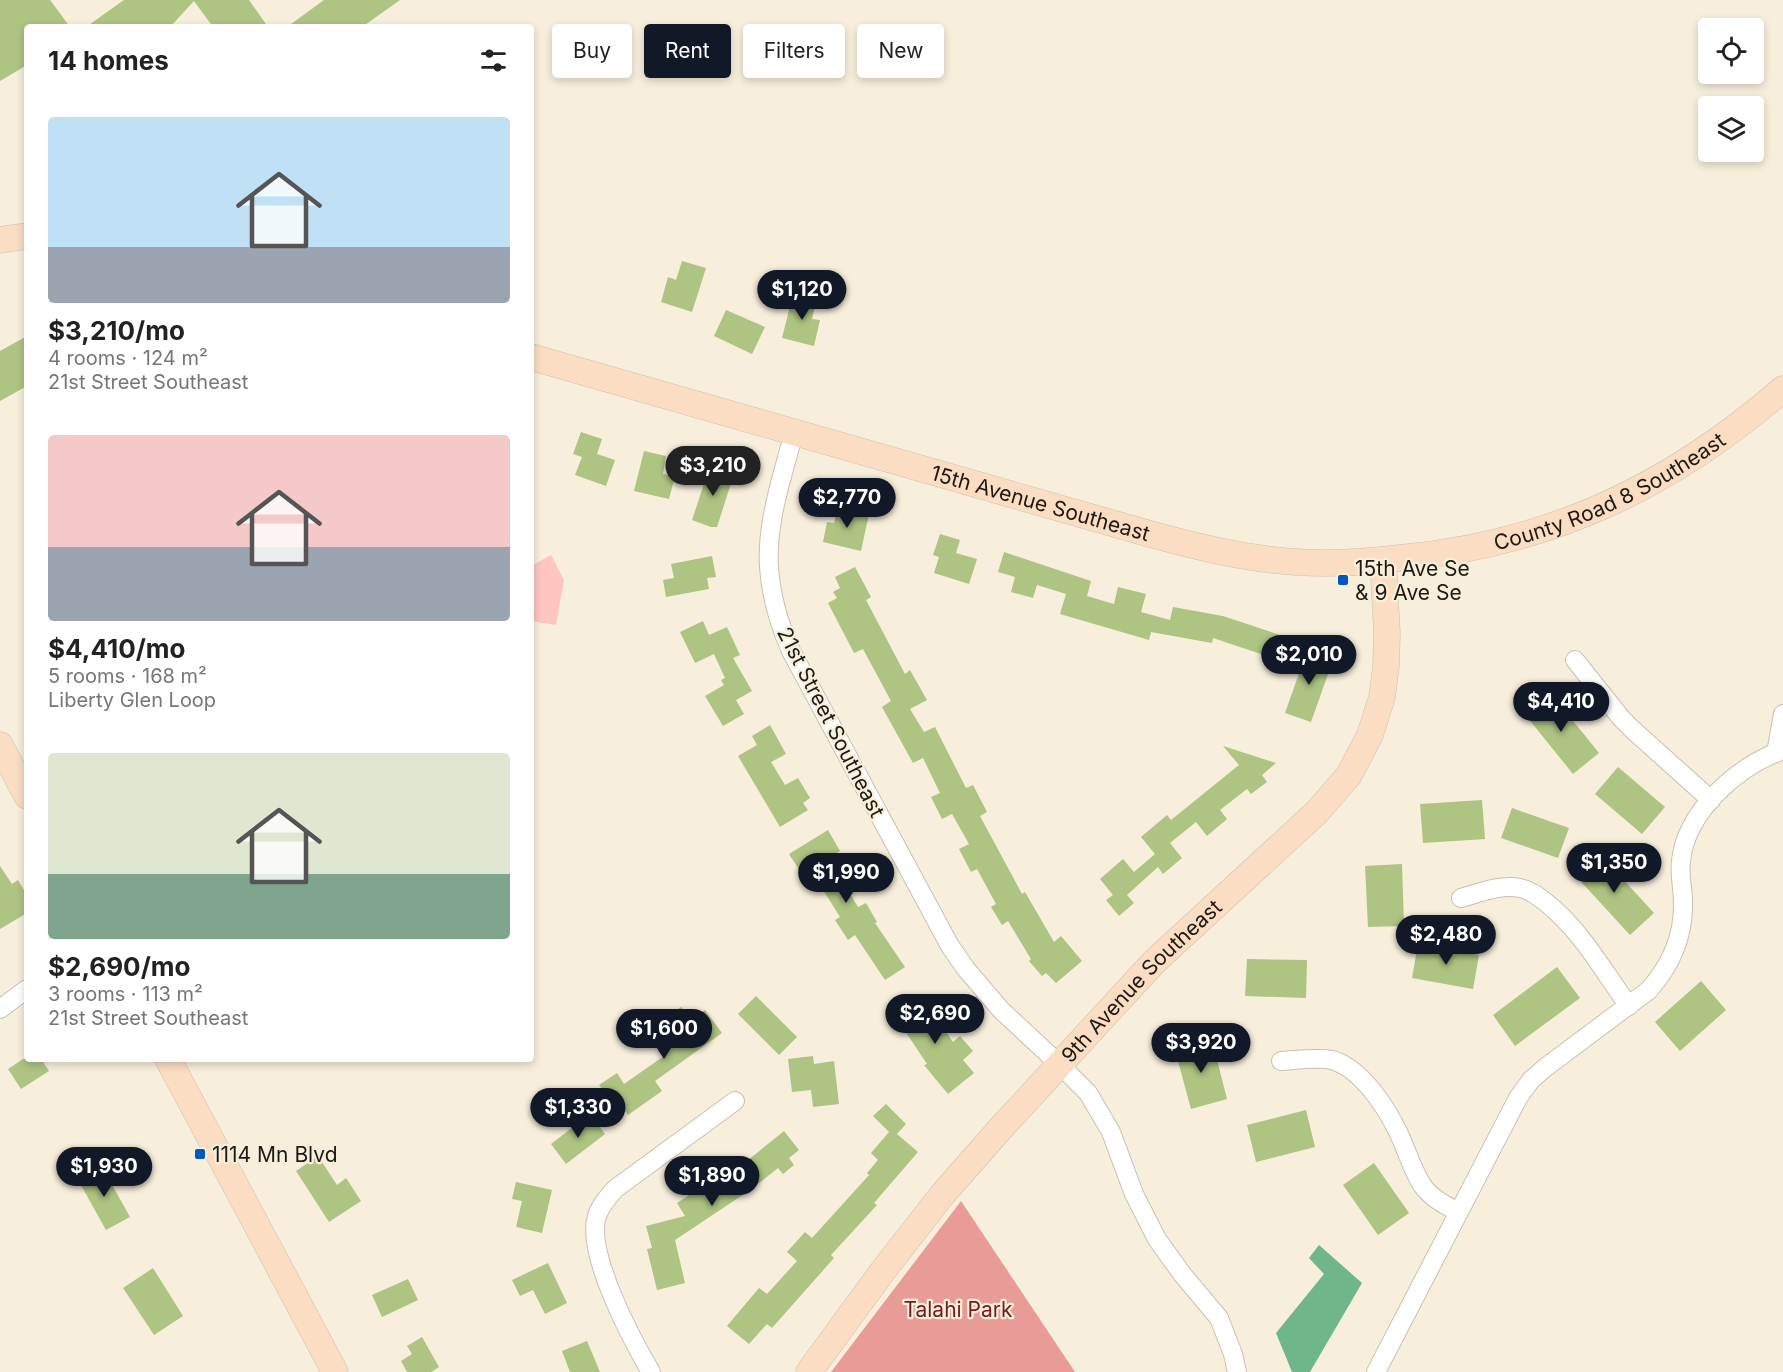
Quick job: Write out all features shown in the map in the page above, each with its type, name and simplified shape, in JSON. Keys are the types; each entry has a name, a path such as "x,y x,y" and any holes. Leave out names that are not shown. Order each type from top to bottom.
{"street":[{"path":"0,240 24,236"},
{"name":"15th Avenue Southeast","path":"534,358 1202,548 1261,559 1297,562 1334,563 1383,560"},
{"name":"County Road 8 Southeast","path":"1383,560 1437,555 1491,544 1540,531 1599,509 1651,483 1700,453 1748,419 1783,389"},
{"name":"21st Street Southeast","path":"794,432 774,514 769,542 768,567 779,624 791,651 950,946 983,991 1088,1093 1102,1114 1143,1215 1169,1258 1219,1318 1233,1354 1237,1372"},
{"name":"9th Avenue Southeast","path":"809,1372 942,1195 1059,1064 1154,962 1317,812 1349,774 1371,735 1382,697 1387,633 1383,560"},
{"path":"1575,660 1621,718 1711,800"},
{"path":"1376,1372 1514,1105 1532,1080 1546,1067 1649,990 1671,960 1679,941 1682,921 1681,860 1685,842 1695,820 1711,800 1734,778 1779,751 1783,714"},
{"path":"0,745 24,790"},
{"path":"1461,898 1508,887 1521,888 1536,895 1562,917 1582,939 1629,1006"},
{"path":"0,1009 24,991"},
{"path":"1281,1061 1331,1060 1358,1075 1388,1113 1422,1185 1437,1201 1458,1212"},
{"path":"170,1062 335,1372"},
{"path":"651,1372 625,1323 604,1273 594,1233 597,1216 604,1202 615,1189 735,1101"}],"shaded area":[{"path":"551,555 564,580 556,625 534,621 534,564"},
{"path":"1319,1245 1362,1283 1310,1372 1292,1372 1276,1333 1324,1274 1309,1258"}],"green space":[{"name":"Talahi Park","path":"961,1201 1075,1372 831,1372"}],"building":[{"path":"0,0 50,0 68,24 24,24 24,67 0,81"},
{"path":"124,0 249,0 266,24 211,24 194,1 173,24 90,24"},
{"path":"324,0 400,0 366,24 291,24"},
{"path":"682,261 706,268 692,312 661,302 668,277 676,280"},
{"path":"793,294 817,299 812,319 820,320 814,346 782,338"},
{"path":"726,310 765,327 752,354 714,336"},
{"path":"24,338 24,388 0,401 0,351"},
{"path":"581,432 602,439 597,454 615,460 606,486 575,475 582,457 573,454"},
{"path":"644,451 666,456 663,474 675,476 669,499 634,491"},
{"path":"710,466 734,474 717,527 692,520"},
{"path":"838,507 869,514 861,551 823,542 827,522 834,523"},
{"path":"940,534 960,540 956,553 977,559 969,584 934,573 939,557 933,555"},
{"path":"1004,552 1091,581 1087,596 1114,604 1118,587 1146,594 1141,612 1170,620 1173,607 1223,616 1283,636 1276,659 1213,638 1212,643 1151,632 1149,640 1060,614 1066,594 1037,585 1033,598 1011,592 1015,577 998,572"},
{"path":"712,556 716,577 707,578 709,589 666,597 663,580 674,578 671,564"},
{"path":"855,567 871,597 866,600 905,674 910,670 927,700 910,709 924,732 935,727 966,788 973,785 987,812 980,816 1022,894 1025,892 1054,942 1061,936 1082,961 1056,983 1046,973 1042,976 1029,961 1031,959 1008,921 1002,925 991,907 996,904 977,869 971,872 959,849 969,844 952,814 942,819 931,797 940,793 923,758 913,763 882,707 891,701 863,649 854,653 828,603 837,598 833,592 840,588 835,577"},
{"path":"703,621 709,635 727,627 740,655 733,658 752,691 736,700 744,714 723,726 705,696 724,685 721,680 725,678 714,654 695,663 680,632"},
{"path":"1307,651 1333,660 1311,722 1285,713"},
{"path":"1549,691 1599,753 1573,774 1523,712"},
{"path":"770,725 786,754 771,762 785,785 798,778 810,798 803,803 808,810 780,827 738,756 757,745 752,736"},
{"path":"1223,746 1276,763 1262,775 1267,782 1251,794 1247,789 1220,810 1227,819 1207,836 1196,822 1170,843 1182,858 1163,874 1158,867 1127,895 1134,903 1119,916 1106,900 1113,895 1100,879 1123,859 1134,872 1155,854 1141,837 1167,815 1171,820 1239,765"},
{"path":"1618,767 1665,807 1642,834 1595,794"},
{"path":"1482,800 1485,839 1423,843 1420,804"},
{"path":"1512,808 1569,828 1558,858 1501,838"},
{"path":"828,830 840,851 823,862 841,891 846,887 858,907 866,903 877,922 875,923 905,967 885,980 855,935 848,940 835,920 840,917 817,880 809,885 789,854"},
{"path":"1598,852 1654,913 1630,935 1574,874"},
{"path":"1402,864 1404,926 1368,927 1365,866"},
{"path":"0,866 12,884 18,880 24,890 24,915 0,929"},
{"path":"1418,944 1479,955 1473,989 1412,978"},
{"path":"1247,959 1307,960 1306,998 1245,996"},
{"path":"1557,967 1580,998 1515,1046 1493,1015"},
{"path":"1701,981 1726,1010 1680,1051 1655,1022"},
{"path":"756,996 797,1037 779,1055 738,1014"},
{"path":"911,996 923,1015 931,1009 953,1042 960,1036 973,1051 963,1060 974,1073 948,1094 924,1065 927,1064 891,1010"},
{"path":"681,1007 691,1020 705,1010 722,1033 655,1081 662,1091 628,1115 614,1095 610,1099 599,1085 617,1073 624,1084 664,1056 656,1045 678,1029 668,1016"},
{"path":"1212,1040 1227,1099 1191,1109 1175,1050"},
{"path":"813,1056 814,1064 834,1061 839,1104 813,1107 811,1090 792,1092 788,1059"},
{"path":"24,1059 24,1062 43,1062 49,1071 21,1089 8,1069"},
{"path":"886,1104 906,1124 897,1134 918,1152 874,1203 877,1205 831,1255 834,1258 772,1328 767,1324 749,1344 727,1326 759,1288 767,1294 797,1261 787,1252 805,1232 812,1238 869,1175 867,1173 878,1160 871,1153 889,1132 873,1116"},
{"path":"1306,1110 1315,1147 1256,1162 1247,1125"},
{"path":"590,1114 605,1134 566,1164 551,1144"},
{"path":"784,1131 799,1150 789,1158 794,1165 783,1174 778,1168 753,1188 675,1240 685,1283 657,1290 647,1249 652,1248 646,1226 685,1216 677,1203 729,1169 732,1173"},
{"path":"318,1156 337,1185 346,1178 361,1201 329,1222 296,1171"},
{"path":"1374,1163 1409,1213 1378,1235 1343,1185"},
{"path":"101,1165 130,1217 106,1230 77,1178"},
{"path":"516,1182 552,1190 542,1233 516,1227 522,1201 512,1199"},
{"path":"548,1263 567,1303 545,1314 533,1290 520,1296 512,1280"},
{"path":"153,1268 183,1316 154,1335 123,1288"},
{"path":"408,1279 418,1300 382,1317 372,1295"},
{"path":"422,1337 439,1367 431,1372 407,1372 401,1361 412,1354 407,1346"},
{"path":"587,1341 600,1372 570,1372 562,1351"}],"place":[{"name":"15th Ave Se & 9 Ave Se","path":"1343,580"},
{"name":"1114 Mn Blvd","path":"200,1154"}]}
